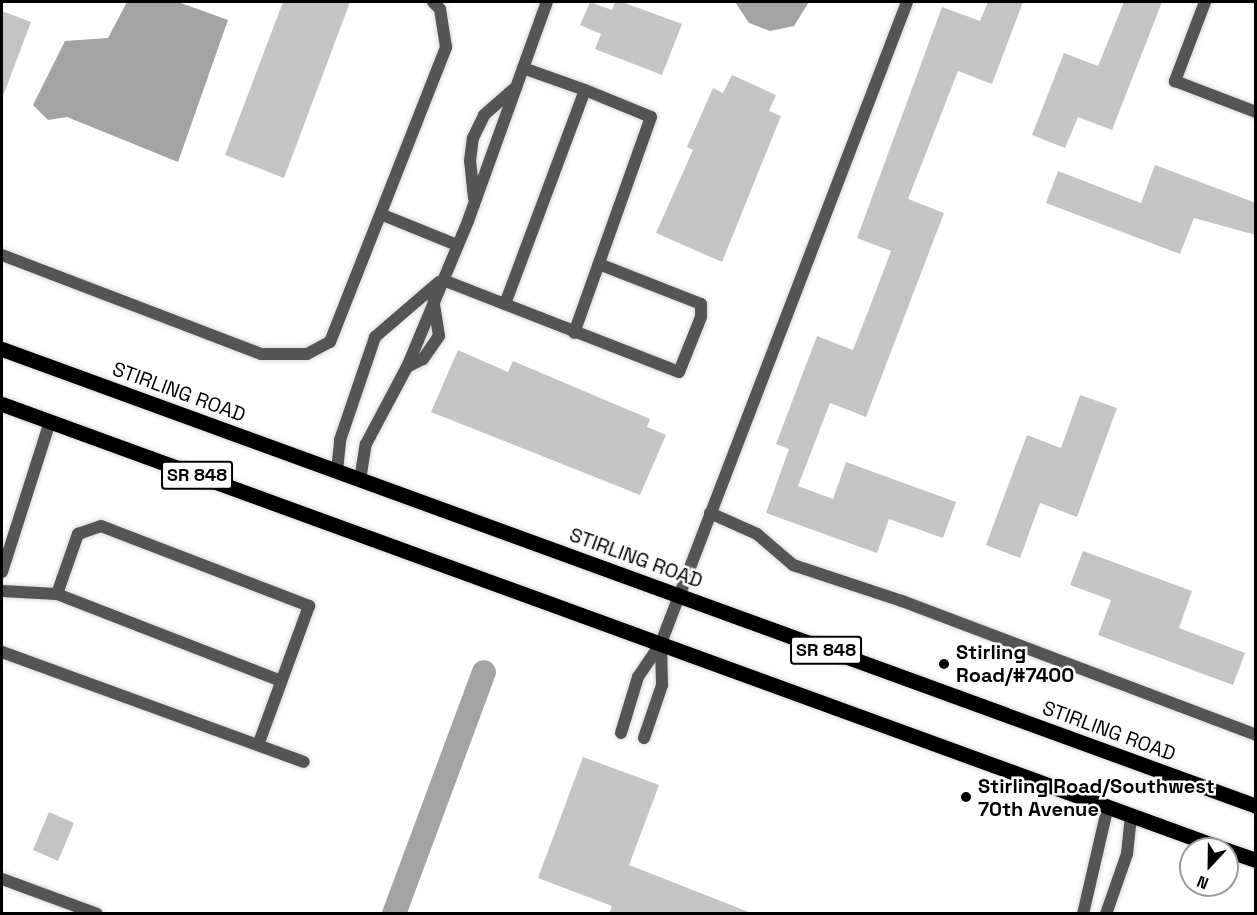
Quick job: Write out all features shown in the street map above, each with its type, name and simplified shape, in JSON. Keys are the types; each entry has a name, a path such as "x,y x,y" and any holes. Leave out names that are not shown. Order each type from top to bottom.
{"main road":[{"name":"STIRLING ROAD","path":"2,349 1256,806"},
{"name":"SR 848","path":"2,404 1191,837"},
{"name":"SR 848","path":"1239,854 1256,860"}],"street":[{"path":"2,255 261,354 307,354 330,342 383,215 446,47 440,9 433,2"},
{"path":"360,480 366,444 407,367 475,202 547,2"},
{"path":"621,733 638,677 661,643 907,2"},
{"path":"1205,2 1175,81 1256,112"},
{"path":"523,68 651,117 574,333"},
{"path":"475,202 470,161 473,138 484,115 516,87"},
{"path":"505,304 585,90"},
{"path":"383,215 457,245"},
{"path":"442,280 679,372 701,317 701,304 599,264"},
{"path":"337,471 340,440 375,337 442,280"},
{"path":"407,367 423,359 439,336 433,300"},
{"path":"2,572 50,422"},
{"path":"710,513 757,534 794,565 902,601 1256,735"},
{"path":"57,594 78,534 100,526 309,606 258,745"},
{"path":"2,591 57,594 282,681"},
{"path":"644,738 662,685 661,643"},
{"path":"2,652 304,762"},
{"path":"1083,914 1108,806"},
{"path":"1106,914 1126,854 1131,815"},
{"path":"2,879 97,914"}],"shaded area":[{"path":"127,2 178,2 228,20 178,162 67,117 48,120 33,105 65,41 108,38"},
{"path":"735,2 809,2 794,26 770,31 749,23"}],"building":[{"path":"283,2 350,2 284,178 225,155"},
{"path":"590,2 612,10 615,2 622,2 682,24 662,75 595,49 601,34 580,25"},
{"path":"988,2 1023,2 992,84 958,71 908,199 944,213 866,417 830,403 798,486 833,499 846,462 956,502 943,538 889,519 877,553 766,513 789,449 776,444 817,336 853,350 874,296 891,251 857,238 942,7 980,21"},
{"path":"1124,2 1162,2 1112,130 1078,117 1065,148 1032,135 1064,53 1098,66"},
{"path":"2,11 31,22 3,96 2,95"},
{"path":"732,75 776,95 769,111 781,116 722,262 656,233 693,150 687,147 713,88 723,93"},
{"path":"1155,165 1256,203 1256,235 1194,218 1180,254 1046,203 1058,171 1141,203"},
{"path":"458,350 508,372 513,361 650,419 647,427 666,435 640,495 431,412"},
{"path":"1080,395 1117,408 1077,517 1040,503 1020,558 986,545 1027,435 1061,448"},
{"path":"1083,551 1192,591 1179,628 1245,653 1233,685 1098,635 1111,600 1070,585"},
{"path":"583,757 659,785 629,865 754,914 609,914 612,906 538,878"},
{"path":"49,812 74,823 58,861 33,850"}],"waterway":[{"path":"394,914 484,672"}],"place":[{"name":"Stirling Road/#7400","path":"944,664"},
{"name":"Stirling Road/Southwest 70th Avenue","path":"966,797"}]}
